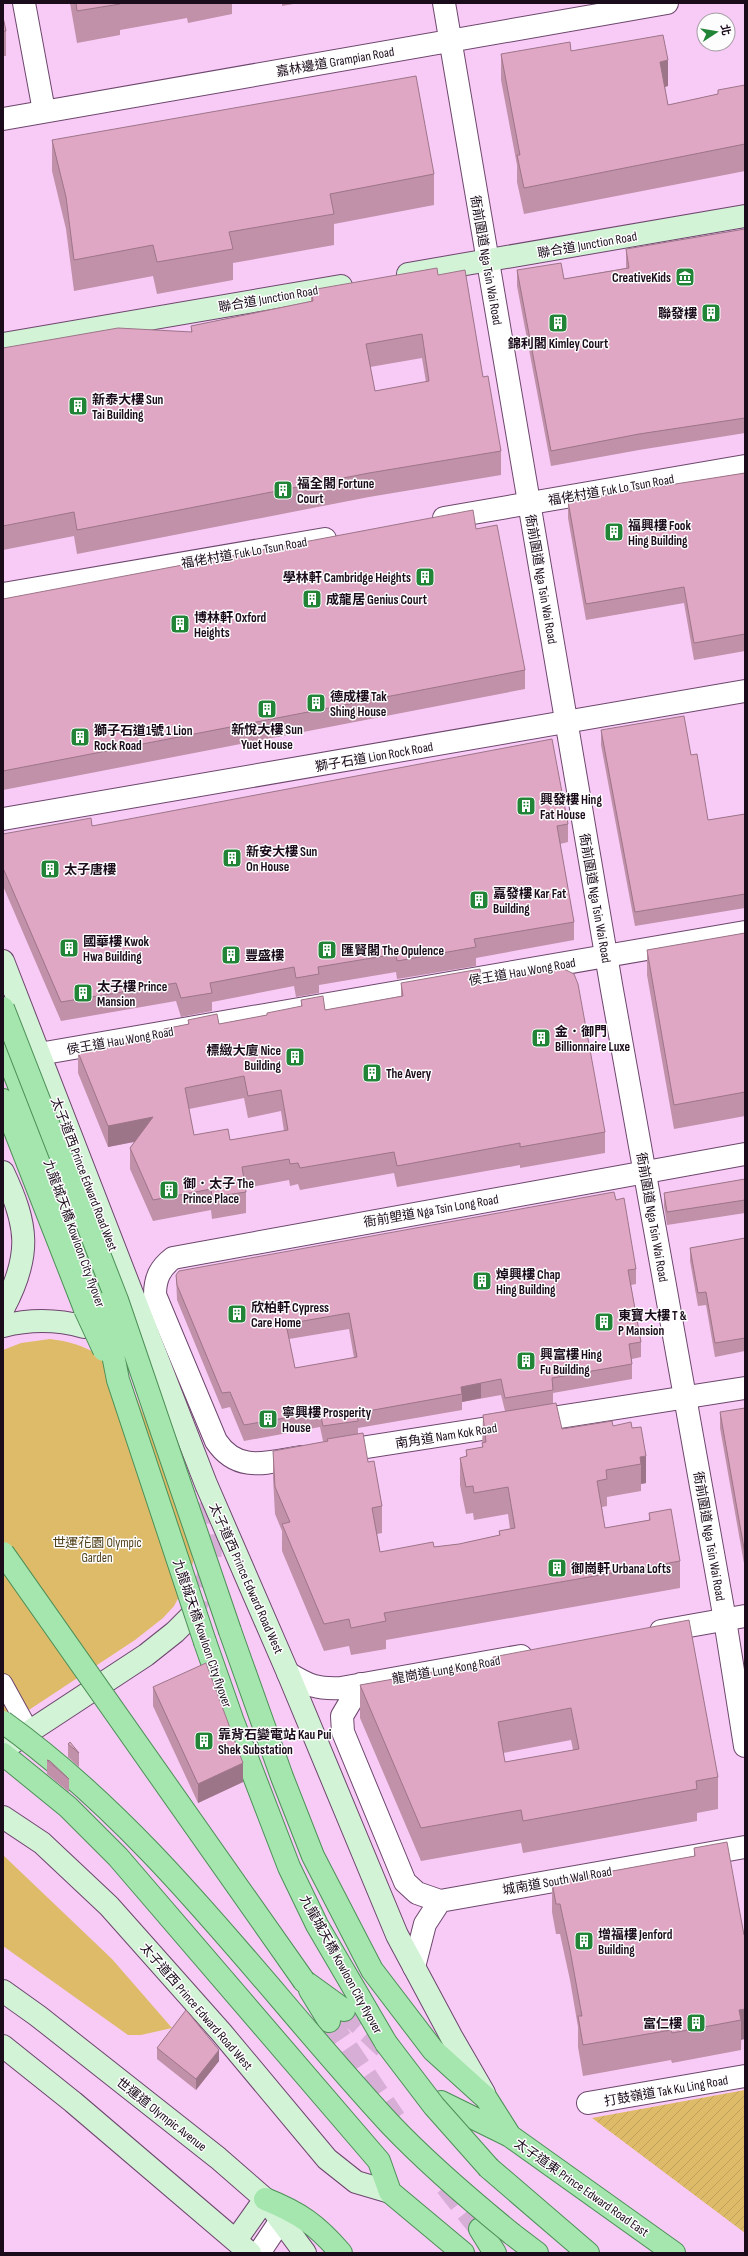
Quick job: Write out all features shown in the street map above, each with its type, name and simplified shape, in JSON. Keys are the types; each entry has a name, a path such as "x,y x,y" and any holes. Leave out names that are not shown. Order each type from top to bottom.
{"main road":[{"name":"聯合道 Junction Road","path":"389,278 745,216"},
{"name":"聯合道 Junction Road","path":"3,344 359,283"},
{"name":"太子道西 Prince Edward Road West","path":"3,961 206,1484 288,1673 397,1935 486,2098 510,2136"},
{"name":"九龍城天橋 Kowloon City flyover","path":"3,1008 117,1300 282,1777 313,1856 372,1970 433,2050 486,2098"},
{"name":"九龍城天橋 Kowloon City flyover","path":"3,1044 103,1304 118,1380 232,1719 289,1867 317,1926 386,2043 434,2106 488,2168 588,2253"},
{"path":"3,1100 85,1310 118,1380"},
{"path":"3,1172 20,1214 23,1246 18,1278 3,1309"},
{"path":"3,1326 17,1322 45,1320 84,1327"},
{"path":"3,1553 304,1981 336,2015"},
{"path":"3,1748 30,1732 146,1655 175,1632 189,1618"},
{"path":"3,1722 44,1752 116,1817 180,1884 392,2125 475,2204 537,2253"},
{"path":"3,1754 44,1786 90,1828 118,1857 379,2161 390,2192 463,2253"},
{"name":"太子道西 Prince Edward Road West","path":"3,1817 42,1843 109,1906 221,2032 327,2159 356,2182 390,2192"},
{"name":"世運道 Olympic Avenue","path":"3,1991 38,2016 178,2126 265,2199 305,2253"},
{"path":"3,2046 73,2102 238,2249 265,2199 292,2210 316,2227 341,2253"},
{"path":"441,2102 510,2136"},
{"name":"太子道東 Prince Edward Road East","path":"510,2136 674,2253"},
{"path":"480,2228 496,2253"}],"street":[{"path":"24,3 44,111"},
{"name":"衙前圍道 Nga Tsin Wai Road","path":"444,3 606,956 685,1398 735,1618 745,1746"},
{"name":"嘉林邊道 Grampian Road","path":"3,119 667,3"},
{"name":"福佬村道 Fuk Lo Tsun Road","path":"425,521 745,466"},
{"name":"福佬村道 Fuk Lo Tsun Road","path":"3,594 341,536"},
{"name":"獅子石道 Lion Rock Road","path":"3,819 745,692"},
{"name":"侯王道 Hau Wong Road","path":"39,1054 745,932"},
{"name":"衙前塱道 Nga Tsin Long Road","path":"265,1463 246,1464 228,1456 219,1445 159,1306 155,1290 158,1274 164,1265 173,1258 183,1254 745,1154"},
{"name":"南角道 Nam Kok Road","path":"265,1463 745,1388"},
{"path":"641,1635 735,1618"},
{"name":"龍崗道 Lung Kong Road","path":"361,1684 539,1653"},
{"path":"288,1673 309,1685 320,1688 361,1684"},
{"path":"3,1683 30,1732"},
{"path":"361,1684 342,1716 342,1732 405,1882 417,1893 440,1901 425,1924 414,1967"},
{"name":"城南道 South Wall Road","path":"440,1901 745,1847"},
{"name":"打鼓嶺道 Tak Ku Ling Road","path":"588,2103 745,2076"},
{"path":"259,2253 282,2220"}],"green space":[{"name":"世運花園 Olympic Garden","path":"50,1339 75,1344 98,1354 117,1369 133,1389 190,1530 193,1562 189,1578 174,1606 163,1618 135,1640 3,1727 3,1350 21,1343"},
{"path":"3,1855 112,1959 172,2028 141,2035 128,2035 3,1946"},
{"path":"745,2090 745,2233 592,2118"}],"building":[{"path":"76,3 119,3 120,4 77,11"},
{"path":"3,17 6,31 3,31"},
{"path":"663,35 668,60 660,62 668,105 718,94 718,90 745,85 745,144 524,188 517,155 520,155 501,54 570,42 571,51"},
{"path":"416,76 434,174 330,194 334,214 229,232 233,249 157,262 153,245 74,260 66,197 52,140"},
{"path":"745,229 745,418 639,434 551,451 517,270 561,263 564,279 629,268 626,249"},
{"path":"437,268 438,275 465,270 483,377 488,376 501,451 369,473 77,530 74,512 3,526 3,348 118,328 192,332 191,326 313,301 311,290","holes":["422,334 429,381 375,391 366,344"]},
{"path":"745,473 745,634 694,643 684,587 586,604 568,501"},
{"path":"473,510 476,529 497,525 525,670 3,771 3,599"},
{"path":"684,716 691,755 697,754 708,820 745,814 745,894 635,912 601,730"},
{"path":"552,739 568,824 557,826 574,922 474,939 476,947 397,961 396,954 318,967 319,974 296,978 294,967 210,983 212,993 181,998 176,983 61,1002 3,868 3,834 91,818 92,826"},
{"path":"745,933 745,1092 674,1105 647,950"},
{"path":"480,969 482,983 564,969 574,974 578,984 605,1132 520,1147 520,1143 397,1166 394,1152 300,1168 298,1163 290,1164 289,1159 242,1167 246,1192 212,1197 211,1189 153,1200 130,1148 153,1117 108,1126 78,1052 165,1036 164,1029 189,1024 188,1020 217,1014 219,1024 267,1015 267,1013 302,1006 301,1000 323,996 325,1010 403,996 401,983","holes":["244,1076 248,1096 281,1090 288,1130 230,1140 228,1129 194,1135 185,1088"]},
{"path":"745,1179 745,1200 667,1212 664,1193"},
{"path":"614,1192 616,1200 624,1198 636,1269 628,1270 641,1342 629,1344 632,1364 552,1378 553,1390 505,1398 501,1379 461,1387 462,1394 357,1413 358,1421 323,1426 320,1412 244,1425 230,1392 222,1393 177,1285 176,1275 179,1271","holes":["349,1313 357,1357 295,1368 286,1324"]},
{"path":"745,1238 745,1338 715,1343 706,1292 698,1293 690,1248"},
{"path":"556,1403 562,1429 612,1421 613,1426 631,1422 632,1428 641,1427 646,1456 640,1457 641,1464 606,1470 607,1479 597,1481 605,1528 650,1520 649,1513 671,1509 680,1561 384,1613 386,1621 351,1628 349,1619 324,1624 282,1524 290,1522 275,1487 273,1451 363,1433 368,1462 374,1461 382,1506 372,1508 380,1552 433,1542 434,1547 459,1544 500,1535 499,1531 515,1528 508,1487 474,1493 473,1486 466,1487 460,1458 467,1456 466,1450 483,1447 482,1443 486,1442 483,1415"},
{"path":"745,1408 745,1554 720,1412"},
{"path":"689,1620 718,1777 696,1781 697,1789 523,1821 521,1810 421,1828 360,1685 494,1661 493,1657","holes":["571,1708 579,1749 505,1762 498,1722"]},
{"name":"靠背石變電站 Kau Pui Shek Substation","path":"206,1663 243,1763 198,1784 153,1687"},
{"path":"70,1742 79,1753 68,1744"},
{"path":"47,1760 50,1761 69,1779"},
{"path":"727,1842 745,1935 745,2009 739,2010 741,2020 672,2033 671,2030 583,2045 578,2016 582,2016 570,1950 560,1904 556,1904 552,1882 695,1856 694,1848"},
{"path":"186,2010 219,2050 196,2079 157,2048"}],"tunnel":[{"path":"189,1618 199,1601 205,1585 211,1555 210,1524 206,1489"},
{"path":"344,2010 388,2051"},
{"path":"329,2021 395,2119"},
{"path":"446,2186 480,2229"}],"place":[{"name":"CreativeKids","path":"685,277"},
{"name":"聯發樓","path":"711,313"},
{"name":"錦利閣 Kimley Court","path":"558,323"},
{"name":"新泰大樓 Sun Tai Building","path":"78,406"},
{"name":"福全閣 Fortune Court","path":"283,490"},
{"name":"福興樓 Fook Hing Building","path":"614,532"},
{"name":"學林軒 Cambridge Heights","path":"425,577"},
{"name":"成龍居 Genius Court","path":"312,599"},
{"name":"博林軒 Oxford Heights","path":"180,624"},
{"name":"德成樓 Tak Shing House","path":"316,703"},
{"name":"新悅大樓 Sun Yuet House","path":"267,709"},
{"name":"獅子石道1號 1 Lion Rock Road","path":"80,737"},
{"name":"興發樓 Hing Fat House","path":"526,806"},
{"name":"新安大樓 Sun On House","path":"232,858"},
{"name":"太子唐樓","path":"50,869"},
{"name":"嘉發樓 Kar Fat Building","path":"479,900"},
{"name":"國華樓 Kwok Hwa Building","path":"69,948"},
{"name":"匯賢閣 The Opulence","path":"327,950"},
{"name":"豐盛樓","path":"231,955"},
{"name":"太子樓 Prince Mansion","path":"83,993"},
{"name":"金．御門 Billionnaire Luxe","path":"541,1038"},
{"name":"標緻大廈 Nice Building","path":"295,1057"},
{"name":"The Avery","path":"372,1073"},
{"name":"御．太子 The Prince Place","path":"169,1190"},
{"name":"焯興樓 Chap Hing Building","path":"482,1281"},
{"name":"欣柏軒 Cypress Care Home","path":"237,1314"},
{"name":"東寶大樓 T & P Mansion","path":"604,1322"},
{"name":"興富樓 Hing Fu Building","path":"526,1361"},
{"name":"寧興樓 Prosperity House","path":"268,1419"},
{"name":"御崗軒 Urbana Lofts","path":"557,1568"},
{"name":"靠背石變電站 Kau Pui Shek Substation","path":"204,1741"},
{"name":"增福樓 Jenford Building","path":"584,1941"},
{"name":"富仁樓","path":"696,2023"}]}
